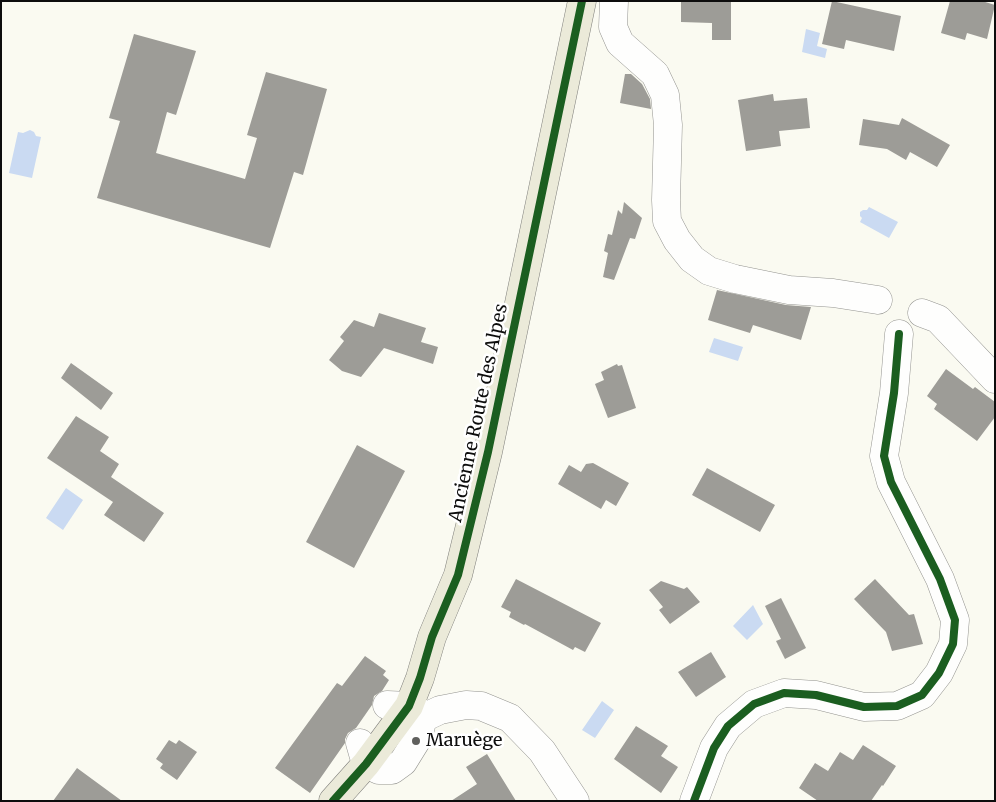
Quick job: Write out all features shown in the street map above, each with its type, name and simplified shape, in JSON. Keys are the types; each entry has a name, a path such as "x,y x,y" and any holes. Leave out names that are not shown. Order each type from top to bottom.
{"main road":[{"name":"Ancienne Route des Alpes","path":"320,801 327,789 406,710 432,637 458,575 480,488 582,1"},
{"name":"Ancienne Route des Alpes","path":"334,801 363,754"}],"street":[{"path":"614,1 613,27 620,44 655,74 665,95 668,125 667,221 677,240 692,259 709,271 735,279 789,290 833,293 878,300"},
{"path":"922,313 938,319 995,379"},
{"path":"694,801 714,748 728,726 754,704 784,693 816,694 864,707 897,706 922,695 939,673 953,644 954,620 940,579 891,482 884,456 894,393 899,334"},
{"path":"406,710 440,710 466,705 481,706 510,718 542,751 575,801"},
{"path":"363,754 379,770 392,770 404,762 421,726 406,710"}],"water":[{"path":"806,29 820,33 817,46 827,49 825,58 802,52"},
{"path":"30,130 36,136 41,137 32,178 9,173 18,132 23,133"},
{"path":"869,207 898,222 889,238 860,222 862,218 860,212 867,210"},
{"path":"714,338 743,347 738,361 709,352"},
{"path":"66,488 83,500 63,530 46,518"},
{"path":"753,605 763,624 747,640 733,626"},
{"path":"602,701 614,710 595,738 582,730"}],"building":[{"path":"681,1 731,1 731,40 712,40 712,23 681,22"},
{"path":"832,1 901,16 894,51 846,40 844,49 822,44"},
{"path":"950,1 982,1 995,5 987,39 967,33 965,40 941,33"},
{"path":"134,34 196,51 176,115 167,112 156,153 245,179 257,138 247,135 266,72 327,89 303,175 294,172 270,248 97,198 120,121 109,118"},
{"path":"625,74 631,74 642,84 650,99 651,109 620,103"},
{"path":"773,94 774,101 807,98 810,128 779,131 781,146 746,151 738,100"},
{"path":"902,118 950,145 937,167 910,152 906,160 887,149 859,145 863,119 899,125"},
{"path":"624,202 642,218 635,239 630,238 614,280 603,277 608,253 604,251 608,234 612,235 618,210 622,214"},
{"path":"717,290 786,305 811,307 801,340 753,325 750,333 708,320"},
{"path":"379,313 426,328 421,342 438,347 433,364 384,348 361,377 342,371 329,360 344,341 340,337 354,320 374,327"},
{"path":"71,363 113,393 101,410 61,378"},
{"path":"617,364 618,366 622,365 636,408 608,418 595,384 604,380 601,372"},
{"path":"946,369 973,389 975,387 995,402 995,417 977,441 934,409 937,404 927,396"},
{"path":"76,416 109,437 100,451 119,464 111,477 164,513 144,542 104,515 113,502 47,458"},
{"path":"357,445 405,471 354,568 306,542"},
{"path":"593,463 629,483 616,506 606,500 601,509 558,484 569,465 581,472 586,464"},
{"path":"707,468 775,505 760,532 692,495"},
{"path":"516,579 601,623 585,652 575,647 573,650 509,617 511,612 501,607"},
{"path":"875,579 909,615 914,614 923,644 892,651 886,632 854,599"},
{"path":"661,581 684,589 687,587 700,602 670,624 659,610 663,607 649,590"},
{"path":"781,598 806,648 785,659 776,641 781,639 765,606"},
{"path":"711,652 726,677 696,697 678,672"},
{"path":"365,656 386,671 383,675 389,680 382,691 374,696 372,705 356,728 348,733 345,743 310,793 275,768 337,683 342,686"},
{"path":"636,726 668,746 661,756 678,767 661,793 614,759"},
{"path":"169,740 176,744 179,740 197,752 177,780 160,768 163,764 156,759"},
{"path":"863,745 896,766 871,801 818,801 799,788 815,763 828,771 840,752 853,760"},
{"path":"487,754 516,801 451,801 477,784 466,767"},
{"path":"77,768 122,801 53,801"}],"cycle path":[{"path":"333,801 366,764 409,706 420,678 432,637 458,575 488,452 582,1"},
{"path":"694,801 714,748 728,726 754,704 784,693 816,695 864,707 897,706 922,695 939,673 953,644 955,620 940,579 891,482 884,456 894,393 899,334"}],"place":[{"name":"Maruège","path":"416,741"}]}
